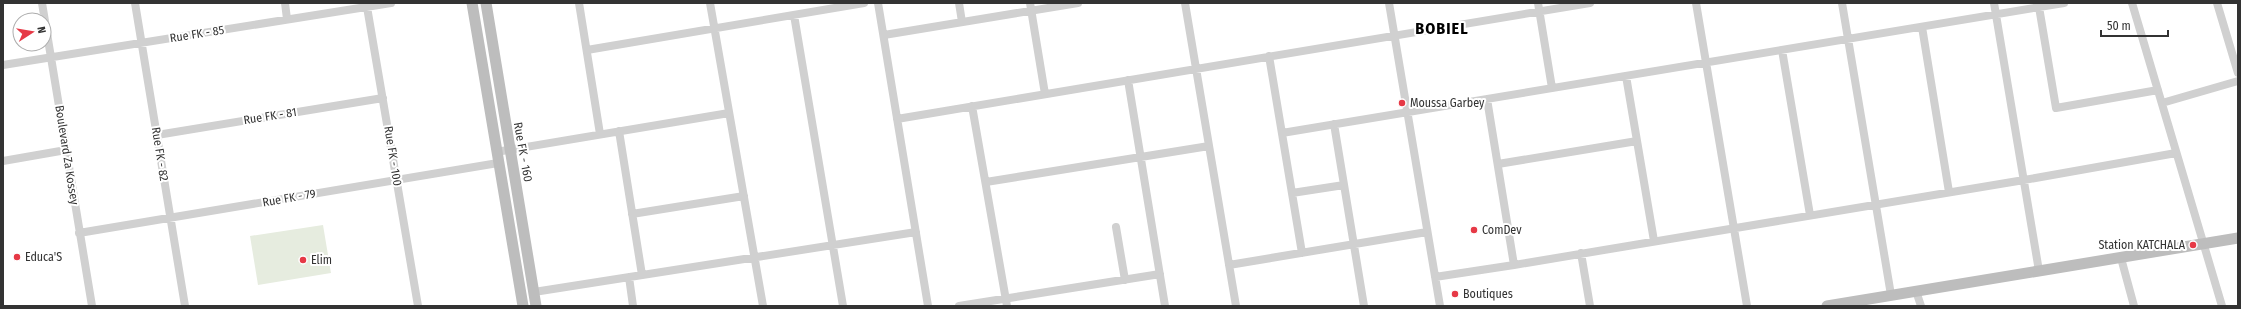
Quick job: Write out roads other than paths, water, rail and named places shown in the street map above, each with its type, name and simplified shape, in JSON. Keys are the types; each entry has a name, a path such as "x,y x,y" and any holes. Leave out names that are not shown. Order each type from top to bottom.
{"main road":[{"path":"472,3 523,306"},
{"name":"Rue FK - 160","path":"486,3 536,306"},
{"path":"1831,306 2238,238"}],"street":[{"name":"Boulevard Za Kossey","path":"42,3 92,306"},
{"name":"Rue FK - 82","path":"135,3 185,306"},
{"path":"285,3 288,19"},
{"name":"Rue FK - 85","path":"3,65 391,3"},
{"path":"579,3 600,134"},
{"path":"710,3 763,306"},
{"path":"587,50 864,3"},
{"path":"878,3 928,306"},
{"path":"959,3 962,22"},
{"path":"884,35 962,22 1030,7 1078,3"},
{"path":"1185,3 1236,306"},
{"path":"1389,3 1440,306"},
{"path":"897,119 1395,36 1539,7 1590,3"},
{"path":"1696,3 1747,306"},
{"path":"1842,3 1891,295"},
{"path":"1994,3 2039,271"},
{"path":"1282,133 2064,3"},
{"path":"2132,3 2222,306"},
{"path":"2217,3 2238,73"},
{"name":"Rue FK - 100","path":"368,7 418,306"},
{"path":"1030,7 1045,94"},
{"path":"1539,7 1552,88"},
{"path":"2039,7 2056,108 2158,90"},
{"path":"794,15 843,306"},
{"path":"1922,27 1949,192"},
{"path":"1782,50 1810,215"},
{"path":"1269,56 1302,253"},
{"path":"1626,76 1654,241"},
{"path":"1128,80 1142,157 1165,306"},
{"path":"2162,103 2238,81"},
{"name":"Rue FK - 81","path":"157,135 383,98"},
{"path":"1487,99 1514,264"},
{"path":"972,106 1006,302"},
{"name":"Rue FK - 79","path":"80,233 397,180 497,157 510,149 729,113"},
{"path":"1334,124 1364,306"},
{"path":"619,131 642,275"},
{"path":"1498,164 1637,141"},
{"path":"986,182 1209,146"},
{"path":"3,161 66,150"},
{"path":"1435,277 1876,205 2176,153"},
{"path":"1292,193 1344,185"},
{"path":"632,214 744,196"},
{"path":"1116,227 1125,280"},
{"path":"534,292 916,232"},
{"path":"1229,265 1427,232"},
{"path":"1581,253 1590,306"},
{"path":"2121,258 2134,306"},
{"path":"959,306 1006,302 1160,274"},
{"path":"629,277 633,306"},
{"path":"1916,291 1921,306"}],"place":[{"name":"Moussa Garbey","path":"1402,103"},
{"name":"ComDev","path":"1474,230"},
{"name":"Station KATCHALA","path":"2193,245"},
{"name":"Educa'S","path":"17,257"},
{"name":"Elim","path":"303,260"},
{"name":"Boutiques","path":"1455,294"}],"district":[{"name":"BOBIEL","path":"1442,28"}]}
